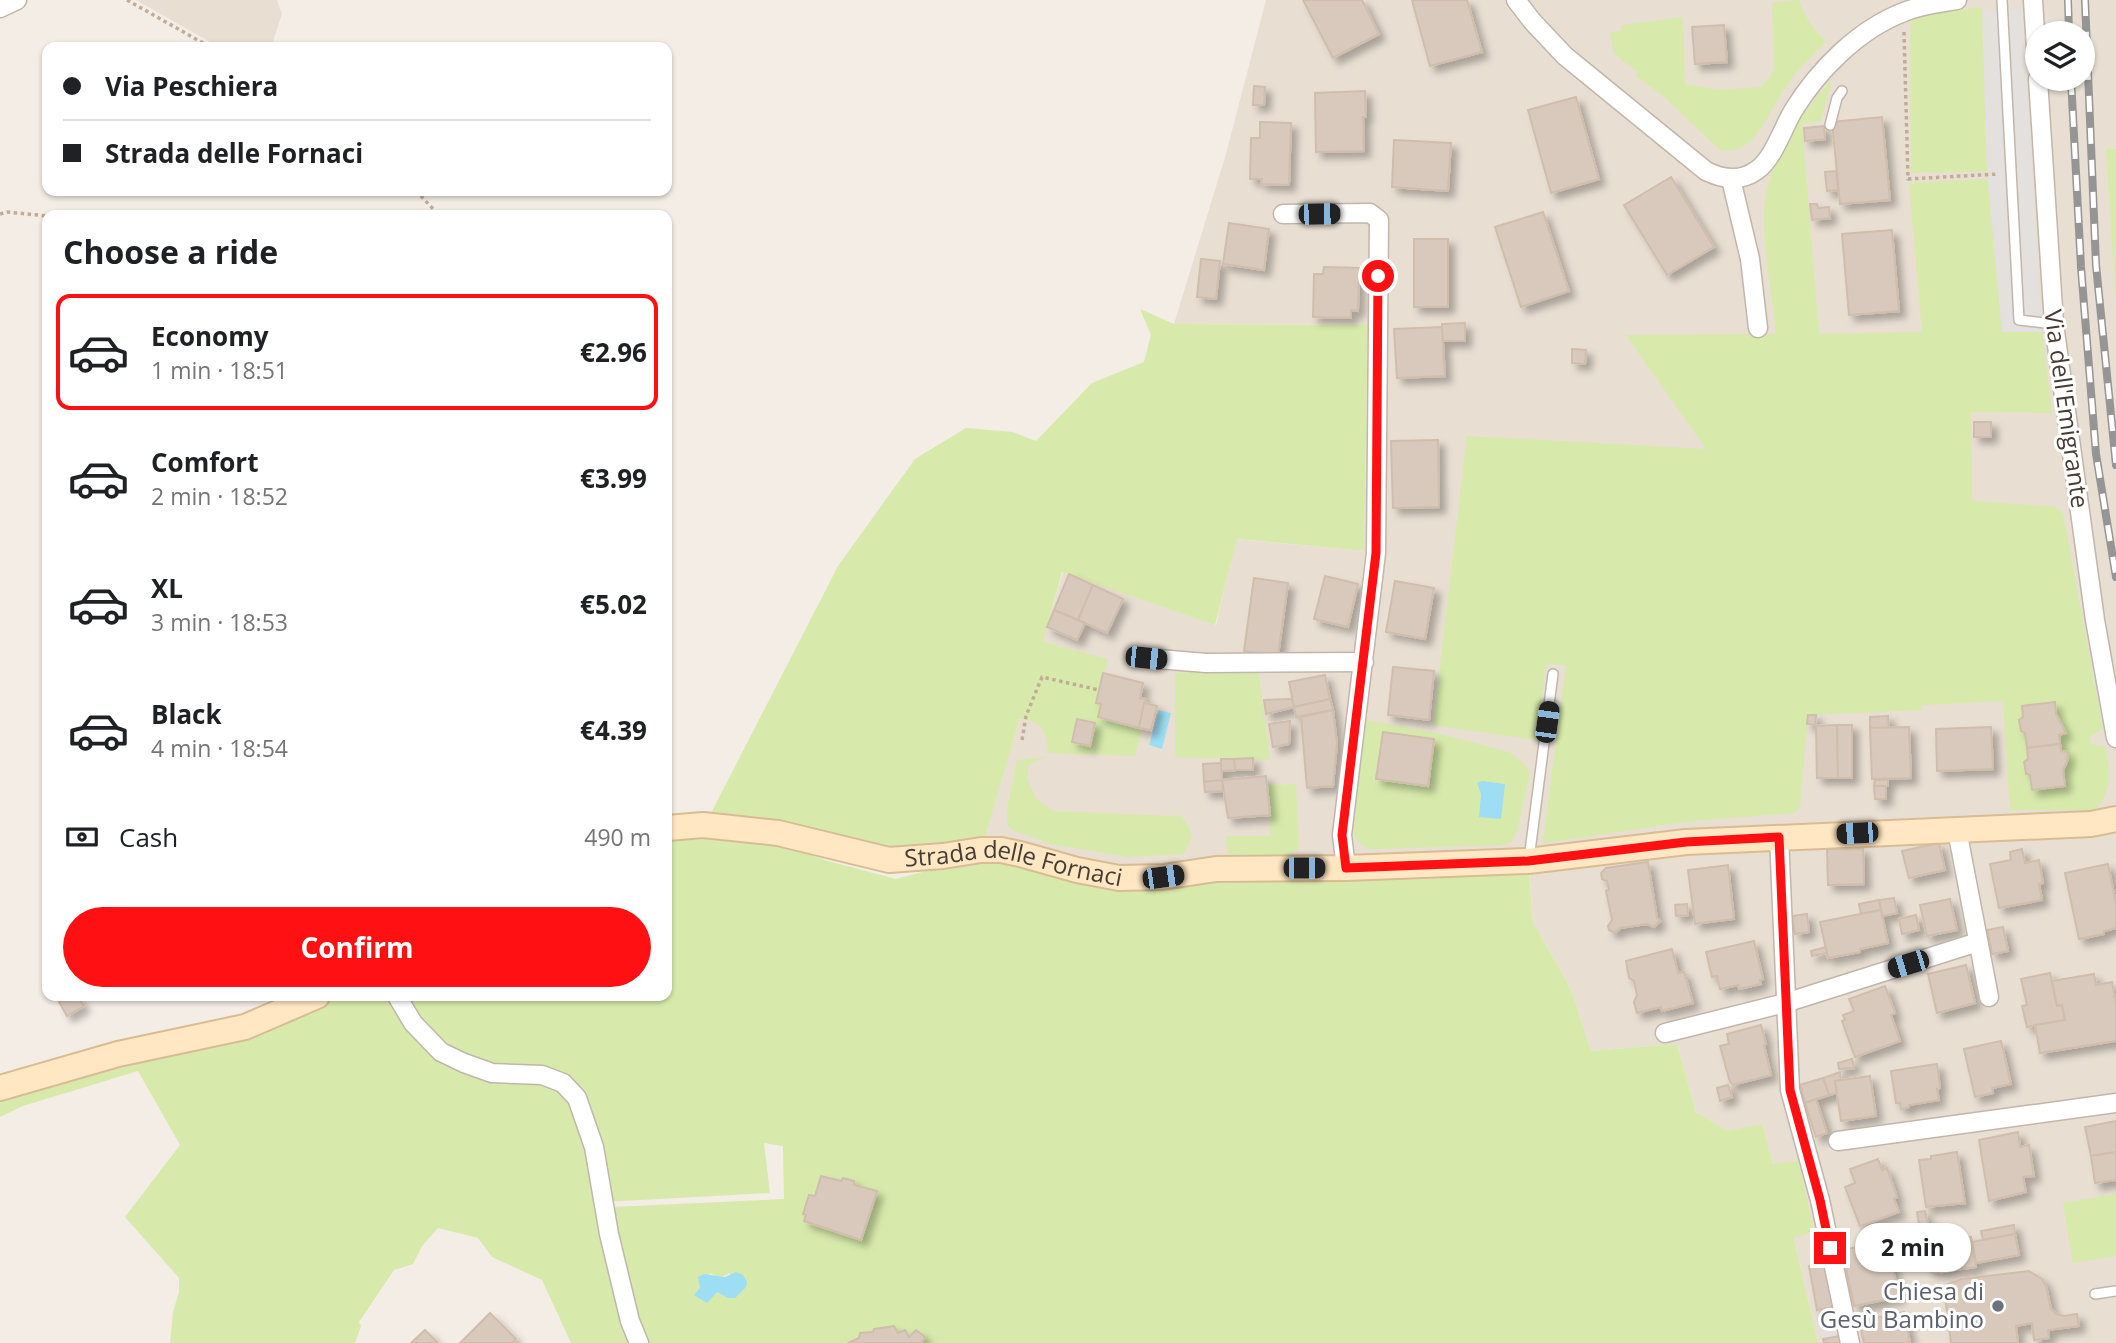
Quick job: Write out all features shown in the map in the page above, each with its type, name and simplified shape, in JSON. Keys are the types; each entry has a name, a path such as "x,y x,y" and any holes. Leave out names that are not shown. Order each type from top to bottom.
{"street":[{"path":"0,8 17,0"},
{"path":"1516,0 1565,55 1706,171 1731,179 1759,169 1794,108 1825,69 1853,43 1881,23 1903,12 1956,0"},
{"path":"2033,0 2034,21"},
{"name":"Via dell'Emigrante","path":"2039,91 2054,324 2095,620 2116,738"},
{"path":"1731,179 1751,259 1758,328"},
{"path":"1283,214 1370,213 1379,220 1376,553 1342,835 1346,868"},
{"path":"1146,658 1206,663 1364,662"},
{"name":"Strada delle Fornaci","path":"672,828 703,825 778,832 889,860 1001,850 1119,878 1163,877 1216,869 1346,868 1528,861 1686,842 2091,824 2116,819"},
{"name":"Strada delle Fornaci","path":"2091,824 2116,830"},
{"path":"1957,830 1989,997"},
{"path":"1779,837 1790,1090 1820,1200 1850,1343"},
{"path":"1665,1033 1785,1003 1978,942"},
{"path":"0,1088 118,1054 245,1027 305,1001"},
{"path":"400,1001 413,1023 442,1052 492,1073 542,1075 563,1083 577,1098 594,1147 629,1321 639,1343"},
{"path":"1838,1141 2116,1103"}],"lane":[{"path":"2002,0 2019,320 2054,324"},
{"path":"1830,125 1837,98 1842,91"},
{"path":"1528,861 1553,674"},
{"path":"2095,1294 2116,1291"}],"path":[{"path":"127,0 201,42"},
{"path":"1903,12 1908,179 1991,175"},
{"path":"421,196 434,210"},
{"path":"0,214 7,212 42,216"},
{"path":"1022,740 1026,716 1042,677 1099,690"}],"shaded area":[{"path":"136,0 277,0 282,14 273,42 210,42"},
{"path":"1266,0 2116,0 2116,1343 1818,1343 1794,1237 1762,1125 1728,1131 1696,1112 1677,1044 1591,1051 1571,989 1533,922 1529,869 1119,878 981,850 1063,572 1216,625 1236,539 1364,551 1368,325 1174,324 1226,154"},
{"path":"2023,9 2025,91 2028,91 2042,332 2002,332 1987,171 1982,11"},
{"path":"1834,1307 1840,1336 1823,1339 1817,1310"}],"green space":[{"path":"1799,0 1810,23 1826,42 1796,73 1757,134 1741,148 1731,151 1720,150 1663,96 1636,76 1638,72 1614,54 1610,32 1621,31 1622,25 1683,17 1685,84 1720,90 1762,87 1774,70 1772,3"},
{"path":"1982,8 1987,171 1911,173 1910,22 1945,12"},
{"path":"1832,79 1821,121 1802,124 1819,334 1922,332 1909,183 1988,179 2002,331 2042,332 2052,413 1971,412 1972,501 2055,507 2063,513 2103,729 2089,737 2091,744 2105,747 2109,780 2105,796 2094,810 2010,810 2003,701 1922,705 1921,710 1808,715 1800,807 1794,813 1693,821 1543,843 1566,665 1546,664 1537,740 1433,725 1467,436 1706,449 1626,335 1776,334 1765,245 1764,216 1770,178 1796,125"},
{"path":"2106,149 2116,149 2116,303"},
{"path":"1140,309 1174,324 1368,325 1364,551 1237,539 1215,625 1062,572 1043,642 1108,659 1096,702 1101,704 1099,717 1142,728 1135,756 1048,753 1042,729 1034,722 1020,718 983,844 875,850 709,817 838,566 915,459 966,428 1013,432 1036,441 1092,383 1144,362 1151,335"},
{"path":"1258,668 1270,760 1175,757 1175,673"},
{"path":"1366,720 1441,734 1509,752 1522,762 1530,773 1517,832 1510,843 1372,849 1360,843 1350,823"},
{"path":"1047,757 1028,767 1027,778 1036,799 1054,811 1180,815 1191,834 1183,854 1127,857 1044,843 1014,831 1007,825 1007,809 1017,760"},
{"path":"1296,784 1299,850 1284,856 1228,854 1226,836 1271,836 1267,785"},
{"path":"702,831 776,843 828,861 896,879 956,863 994,859 1133,891 1171,883 1334,881 1528,861 1533,922 1571,989 1591,1051 1677,1044 1696,1112 1728,1131 1762,1124 1773,1164 1799,1161 1814,1232 1794,1238 1818,1343 645,1343 616,1235 612,1207 784,1199 783,1146 764,1143 770,1193 604,1202 633,1343 571,1343 542,1280 492,1257 478,1238 438,1228 422,1246 413,1264 394,1270 359,1322 361,1326 355,1343 170,1343 179,1278 125,1217 180,1145 138,1071 23,1106 0,1117 0,1096 280,1020 321,1001 672,1001 672,834","holes":["710,1273 718,1276 730,1273 728,1298 700,1288"]},
{"path":"2116,1194 2116,1256 2073,1263 2063,1203"}],"water":[{"path":"1159,710 1171,713 1162,749 1149,745"},
{"path":"1482,781 1505,784 1501,819 1479,817 1481,794 1477,783"},
{"path":"736,1272 743,1275 747,1282 746,1287 735,1298 728,1298 717,1292 707,1303 694,1295 700,1288 698,1277 704,1274 725,1277"}],"building":[{"path":"1303,0 1362,0 1379,34 1333,58"},
{"path":"1412,0 1467,0 1482,52 1430,66"},
{"path":"1724,25 1727,62 1695,64 1692,27"},
{"path":"1254,86 1265,87 1264,105 1253,105"},
{"path":"1365,91 1364,151 1316,152 1315,93"},
{"path":"1576,97 1599,179 1551,193 1528,110"},
{"path":"1882,117 1890,200 1840,204 1832,122"},
{"path":"1260,122 1291,123 1289,185 1261,184 1262,179 1250,179 1251,138 1260,138"},
{"path":"1824,126 1825,139 1805,141 1804,128"},
{"path":"1394,140 1451,143 1448,191 1392,187"},
{"path":"1836,171 1838,190 1827,191 1825,172"},
{"path":"1671,177 1714,247 1667,275 1624,205"},
{"path":"1810,204 1817,204 1818,208 1829,207 1830,218 1812,220"},
{"path":"1543,212 1569,291 1521,307 1495,227"},
{"path":"1229,223 1269,229 1264,270 1223,264"},
{"path":"1892,230 1899,311 1849,315 1842,234"},
{"path":"1414,239 1448,239 1448,307 1414,307"},
{"path":"1201,259 1220,261 1216,299 1197,297"},
{"path":"1324,267 1359,268 1358,311 1351,310 1351,318 1313,317 1314,274 1323,274"},
{"path":"1465,323 1465,341 1442,341 1442,324"},
{"path":"1442,327 1445,376 1397,378 1394,329"},
{"path":"1572,349 1586,350 1585,364 1572,363"},
{"path":"1974,422 1991,422 1991,437 1974,437"},
{"path":"1438,440 1439,507 1393,508 1391,441"},
{"path":"1069,574 1093,585 1078,620 1054,610"},
{"path":"1325,576 1358,584 1348,627 1314,619"},
{"path":"1254,578 1288,583 1278,656 1244,651"},
{"path":"1395,581 1434,588 1425,639 1386,632"},
{"path":"1093,585 1123,599 1107,633 1078,620"},
{"path":"1054,610 1085,623 1077,640 1047,627"},
{"path":"1393,667 1434,671 1429,720 1388,715"},
{"path":"1103,673 1143,683 1140,698 1146,699 1139,728 1098,717 1101,704 1096,703"},
{"path":"1325,675 1330,699 1294,707 1289,682"},
{"path":"1292,699 1294,707 1266,714 1264,700"},
{"path":"1330,699 1333,710 1296,717 1294,707"},
{"path":"2055,702 2056,714 2066,733 2059,735 2060,744 2027,748 2025,733 2021,731 2019,720 2023,717 2022,706"},
{"path":"1144,703 1157,706 1151,730 1139,728"},
{"path":"1333,710 1337,744 1333,786 1307,788 1301,717"},
{"path":"1808,715 1816,715 1815,725 1807,724"},
{"path":"1888,716 1889,728 1870,728 1870,717"},
{"path":"1077,719 1095,723 1090,746 1072,742"},
{"path":"1290,721 1289,744 1273,747 1269,724"},
{"path":"1837,725 1838,778 1817,778 1816,726"},
{"path":"1837,725 1852,725 1852,778 1838,778"},
{"path":"1909,727 1911,778 1872,779 1870,728"},
{"path":"1991,727 1993,769 1937,771 1936,729"},
{"path":"1383,732 1434,739 1428,786 1376,779"},
{"path":"2060,744 2061,751 2068,752 2063,770 2065,786 2032,790 2030,775 2026,774 2024,762 2028,759 2027,748"},
{"path":"1253,758 1253,770 1235,770 1234,759"},
{"path":"1221,759 1234,759 1235,770 1221,771"},
{"path":"1221,763 1222,780 1204,782 1203,764"},
{"path":"1266,776 1270,815 1228,818 1222,780"},
{"path":"1222,780 1223,791 1205,792 1204,782"},
{"path":"1875,780 1888,780 1888,786 1874,786"},
{"path":"1874,786 1886,786 1886,799 1875,799"},
{"path":"1939,843 1945,870 1909,878 1902,851"},
{"path":"1863,848 1864,884 1828,885 1827,849"},
{"path":"2022,849 2025,863 2039,860 2043,883 2039,884 2042,900 1999,908 1990,864 2011,860 2010,852"},
{"path":"1648,862 1657,918 1660,921 1654,927 1647,924 1620,928 1613,932 1609,930 1608,926 1612,920 1606,891 1609,889 1601,873 1606,868"},
{"path":"2108,864 2116,904 2116,928 2104,931 2104,934 2079,939 2065,873"},
{"path":"1728,865 1734,919 1695,924 1688,870"},
{"path":"1894,898 1897,913 1882,916 1879,900"},
{"path":"1950,899 1957,930 1927,936 1920,905"},
{"path":"1879,900 1881,910 1861,914 1859,904"},
{"path":"1687,904 1688,915 1676,916 1675,905"},
{"path":"1881,910 1888,943 1828,958 1820,922"},
{"path":"1807,914 1809,932 1795,934 1792,916"},
{"path":"1916,915 1919,930 1902,934 1899,919"},
{"path":"2003,927 2008,951 1992,954 1987,930"},
{"path":"1754,941 1763,979 1760,980 1761,984 1739,989 1738,985 1720,989 1717,976 1712,977 1706,952"},
{"path":"1826,947 1827,953 1812,956 1811,951"},
{"path":"1672,949 1678,973 1684,972 1693,1003 1662,1011 1661,1007 1637,1013 1634,1002 1637,995 1634,981 1629,978 1626,961"},
{"path":"1966,965 1975,1003 1937,1013 1928,974"},
{"path":"2050,973 2057,1006 2062,1005 2065,1020 2027,1027 2022,1006 2027,1005 2021,979"},
{"path":"2094,974 2096,985 2112,982 2116,1004 2116,1041 2040,1053 2035,1025 2065,1020 2062,1005 2057,1006 2052,981"},
{"path":"1885,986 1895,1013 1891,1015 1900,1041 1855,1057 1842,1021 1845,1020 1843,1015 1854,1011 1849,999"},
{"path":"80,1001 84,1006 67,1016 59,1002"},
{"path":"1761,1025 1771,1075 1733,1085 1720,1046 1729,1044 1727,1034"},
{"path":"2001,1041 2011,1084 1992,1088 1993,1093 1975,1097 1964,1049"},
{"path":"1852,1059 1854,1068 1839,1069 1838,1063"},
{"path":"1937,1064 1939,1100 1901,1109 1900,1103 1896,1103 1891,1071"},
{"path":"1840,1072 1841,1080 1835,1081 1837,1093 1829,1095 1823,1078"},
{"path":"1870,1076 1876,1116 1841,1121 1835,1081"},
{"path":"1823,1078 1829,1095 1805,1103 1800,1085"},
{"path":"1728,1085 1732,1097 1720,1101 1717,1088"},
{"path":"1816,1099 1827,1133 1816,1137 1805,1103"},
{"path":"2116,1121 2116,1152 2091,1156 2085,1127"},
{"path":"2018,1132 2020,1147 2029,1145 2034,1176 2023,1177 2026,1192 1989,1201 1979,1140"},
{"path":"1957,1152 1965,1203 1926,1207 1919,1160"},
{"path":"2116,1152 2116,1180 2095,1183 2091,1156"},
{"path":"1878,1159 1882,1170 1887,1168 1899,1212 1860,1226 1845,1187 1855,1183 1850,1169"},
{"path":"821,1176 841,1181 843,1178 854,1181 854,1185 877,1191 861,1240 804,1221 806,1215 803,1214 809,1195 815,1196"},
{"path":"1925,1211 1929,1229 1920,1231 1917,1212"},
{"path":"2014,1225 2015,1234 1983,1240 1981,1231"},
{"path":"2015,1234 2019,1255 1976,1263 1972,1242"},
{"path":"1971,1237 1973,1248 1948,1252 1946,1241"},
{"path":"1887,1241 1899,1297 1854,1306 1842,1250"},
{"path":"1946,1241 1948,1252 1938,1253 1941,1272 1928,1270 1924,1245"},
{"path":"1973,1248 1976,1267 1941,1272 1938,1253"},
{"path":"1826,1263 1834,1307 1817,1310 1809,1266"},
{"name":"Chiesa di Gesù Bambino","path":"2029,1271 2042,1279 2051,1309 2064,1316 2077,1314 2079,1326 2048,1330 2049,1338 2034,1340 2032,1323 2016,1326 2018,1343 1951,1343 1945,1296 1948,1284 1961,1279"},
{"path":"1904,1312 1910,1343 1864,1343 1859,1321"},
{"path":"490,1313 516,1339 512,1343 460,1343"},
{"path":"894,1326 898,1333 905,1330 909,1337 916,1330 925,1337 921,1343 848,1343 859,1338 860,1333"},
{"path":"425,1330 438,1343 411,1343"},
{"path":"1840,1336 1841,1343 1824,1343 1823,1339"}],"railway":[{"path":"2068,0 2069,21"},
{"path":"2085,0 2096,265 2116,465"},
{"path":"2072,91 2081,267 2096,454 2116,577"}],"place":[{"name":"Chiesa di Gesù Bambino","path":"1998,1306"}],"route":[{"path":"1378,276 1376,553 1342,835 1346,868 1528,861 1686,842 1779,837 1790,1090 1830,1248"}]}
